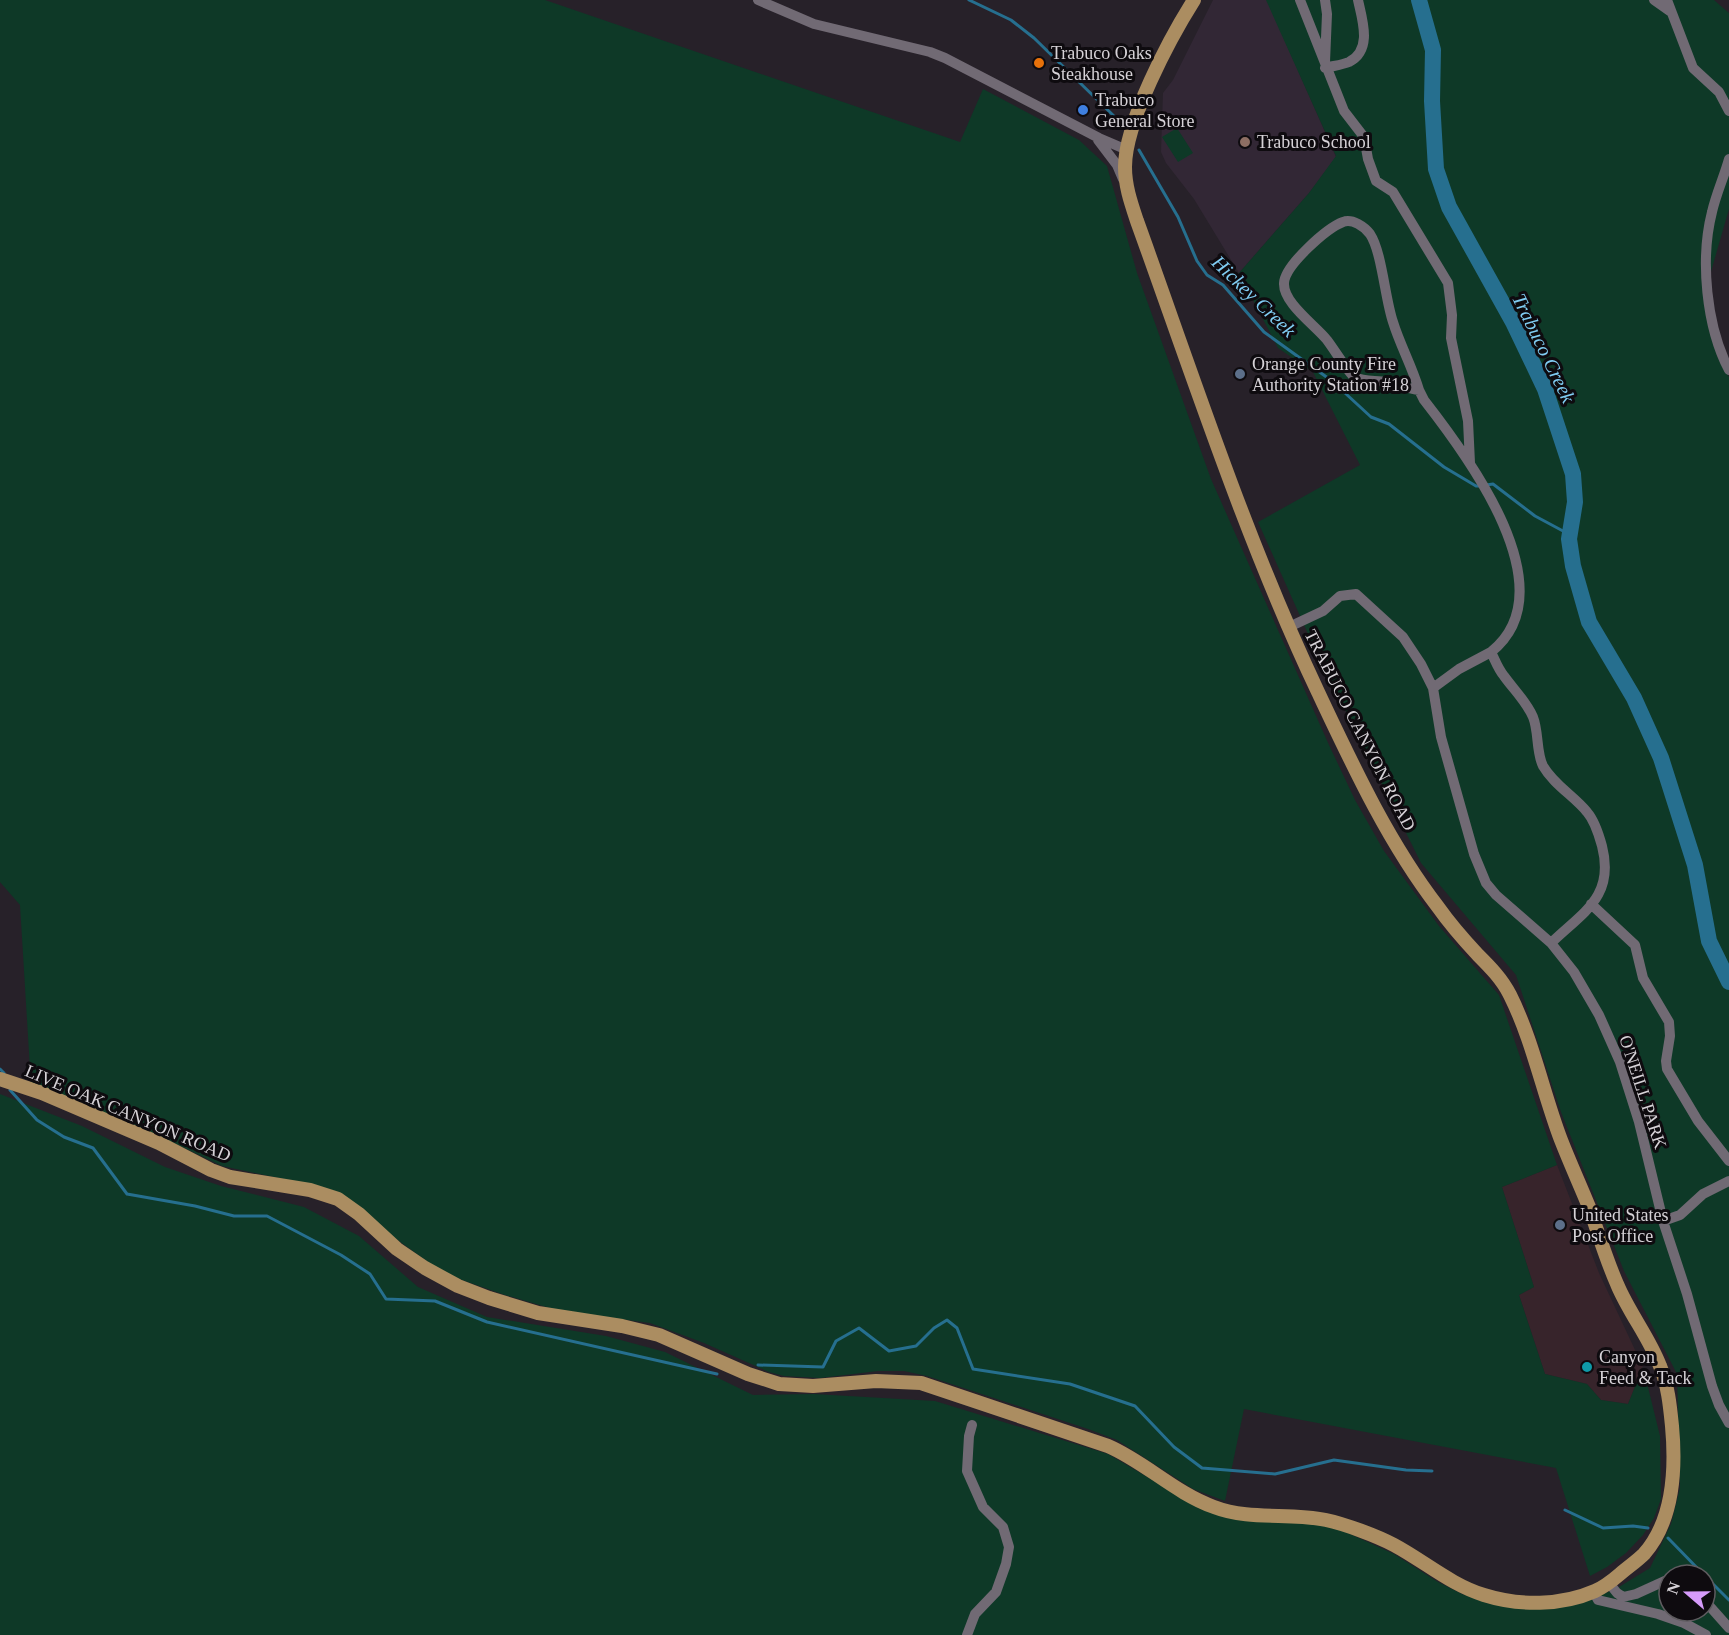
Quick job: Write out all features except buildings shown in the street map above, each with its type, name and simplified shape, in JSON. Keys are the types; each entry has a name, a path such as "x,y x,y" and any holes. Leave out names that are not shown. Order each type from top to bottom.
{"main road":[{"name":"TRABUCO CANYON ROAD","path":"1194,0 1169,40 1148,89 1127,150 1126,185 1241,507 1289,627 1357,772 1401,852 1437,907 1500,978 1509,993 1524,1028 1561,1140 1615,1281 1653,1349 1662,1372 1669,1398 1673,1432 1673,1468 1669,1503 1650,1546 1643,1555 1613,1580"},
{"name":"LIVE OAK CANYON ROAD","path":"0,1080 42,1093 159,1143 230,1177 310,1190 338,1199 359,1214 397,1249 432,1273 466,1289 514,1306 567,1319 614,1325 659,1335 755,1377 779,1384 813,1386 876,1381 921,1383 1122,1452 1180,1490 1214,1508 1237,1513 1326,1520 1390,1543 1452,1580 1483,1595 1524,1603 1540,1603 1564,1600 1594,1592 1613,1580"}],"street":[{"path":"758,0 777,4 814,24 930,52 945,58 1093,135 1127,150"},
{"path":"1300,0 1325,68 1344,111 1364,136 1368,159 1376,181 1393,192 1448,283 1452,315 1451,338 1468,421 1470,463"},
{"path":"1325,0 1327,14 1325,68"},
{"path":"1325,68 1349,62 1358,53 1365,38 1358,0"},
{"path":"1654,0 1671,12"},
{"path":"1667,0 1693,68 1719,92 1729,111"},
{"path":"1093,135 1107,149 1126,185"},
{"path":"1729,159 1711,213 1707,265 1711,319 1719,348 1729,370"},
{"path":"1419,390 1384,381 1361,380 1354,376 1325,337 1299,311 1287,294 1284,283 1292,265 1322,237 1343,222 1350,221 1365,228 1376,244 1392,321 1419,390 1488,492 1512,547 1519,582 1517,609 1512,627 1503,643 1458,669 1433,688"},
{"name":"O'NEILL PARK","path":"1289,627 1323,611 1340,596 1356,594 1403,637 1421,664 1433,688 1441,737 1474,854 1486,883 1496,895 1551,943 1574,972 1599,1015 1620,1062 1641,1132 1663,1221 1687,1294 1712,1386 1719,1406 1729,1423"},
{"path":"1491,652 1502,674 1526,704 1534,719 1543,765 1556,783 1589,814 1595,826 1605,861 1603,887 1573,925 1551,943"},
{"path":"1591,904 1635,945 1643,978 1669,1022 1667,1069 1698,1121 1729,1161"},
{"path":"1663,1221 1680,1215 1703,1194 1729,1181"},
{"path":"967,1635 975,1614 996,1592 1006,1564 1009,1547 1003,1527 983,1507 967,1471 972,1425"},
{"path":"1613,1580 1617,1593 1623,1597 1657,1584"},
{"path":"1594,1592 1598,1600 1658,1614 1684,1623 1706,1635"},
{"path":"1630,1608 1632,1595"},
{"path":"1717,1616 1729,1628"}],"shaded area":[{"name":"Trabuco School","path":"1213,0 1267,0 1336,157 1309,193 1239,273 1194,199 1166,163 1161,152 1163,93 1173,80"},
{"path":"1557,1165 1599,1273 1643,1367 1628,1404 1601,1400 1587,1384 1545,1374 1519,1295 1534,1287 1502,1187"}],"green space":[{"path":"0,0 545,0 960,142 983,89 1079,140 1107,166 1137,273 1211,479 1355,800 1384,851 1439,926 1499,995 1557,1165 1502,1187 1534,1287 1519,1295 1545,1374 1587,1384 1601,1400 1628,1404 1643,1367 1660,1436 1661,1499 1654,1518 1643,1535 1626,1553 1590,1576 1556,1468 1244,1409 1225,1501 1193,1489 1117,1440 927,1376 904,1371 878,1371 820,1378 784,1376 650,1323 560,1311 505,1295 459,1279 435,1267 392,1236 363,1210 288,1180 222,1166 153,1133 31,1085 20,905 0,882"},
{"path":"1266,0 1714,0 1729,13 1729,209 1708,282 1717,356 1729,377 1729,1635 0,1635 0,1094 82,1126 165,1167 221,1186 304,1207 359,1236 418,1287 487,1317 606,1336 665,1352 753,1395 814,1394 935,1401 1108,1454 1190,1502 1339,1529 1394,1554 1438,1582 1462,1594 1490,1604 1577,1603 1614,1590 1650,1568 1671,1524 1680,1488 1677,1374 1624,1271 1561,1112 1516,975 1421,863 1313,645 1258,522 1360,465 1313,372 1278,348 1239,273 1309,193 1336,156"},
{"path":"1177,128 1193,153 1178,162 1162,137"}],"waterway":[{"path":"969,0 1011,20 1034,38 1118,120"},
{"name":"Trabuco Creek","path":"1419,0 1433,50 1432,101 1436,169 1449,207 1513,322 1545,389 1573,474 1575,502 1569,539 1573,566 1589,622 1634,698 1661,758 1695,865 1709,941 1729,982"},
{"name":"Hickey Creek","path":"1139,150 1178,217 1197,261 1207,275 1223,285 1264,332 1332,381 1371,417 1389,424 1444,467 1479,486"},
{"name":"Hickey Creek","path":"1486,485 1493,484 1535,516 1563,531 1569,539"},
{"path":"0,1069 4,1073"},
{"path":"10,1090 37,1120 64,1137 93,1148 127,1194 195,1206 234,1216 267,1216 341,1255 370,1274 386,1299 435,1301 487,1322 717,1374"},
{"path":"758,1365 823,1367 836,1341 859,1328 889,1351 916,1346 934,1328 947,1320 957,1328 973,1369 1070,1384 1135,1406 1174,1447 1202,1468 1275,1474 1334,1460 1406,1470 1432,1471"},
{"path":"1565,1510 1603,1528 1633,1526 1648,1528"},
{"path":"1668,1538 1692,1563"},
{"path":"1717,1588 1729,1600"}],"place":[{"name":"Trabuco Oaks Steakhouse","path":"1039,63"},
{"name":"Trabuco General Store","path":"1083,110"},
{"name":"Trabuco School","path":"1245,142"},
{"name":"Orange County Fire Authority Station #18","path":"1240,374"},
{"name":"United States Post Office","path":"1560,1225"},
{"name":"Canyon Feed & Tack","path":"1587,1367"}]}
